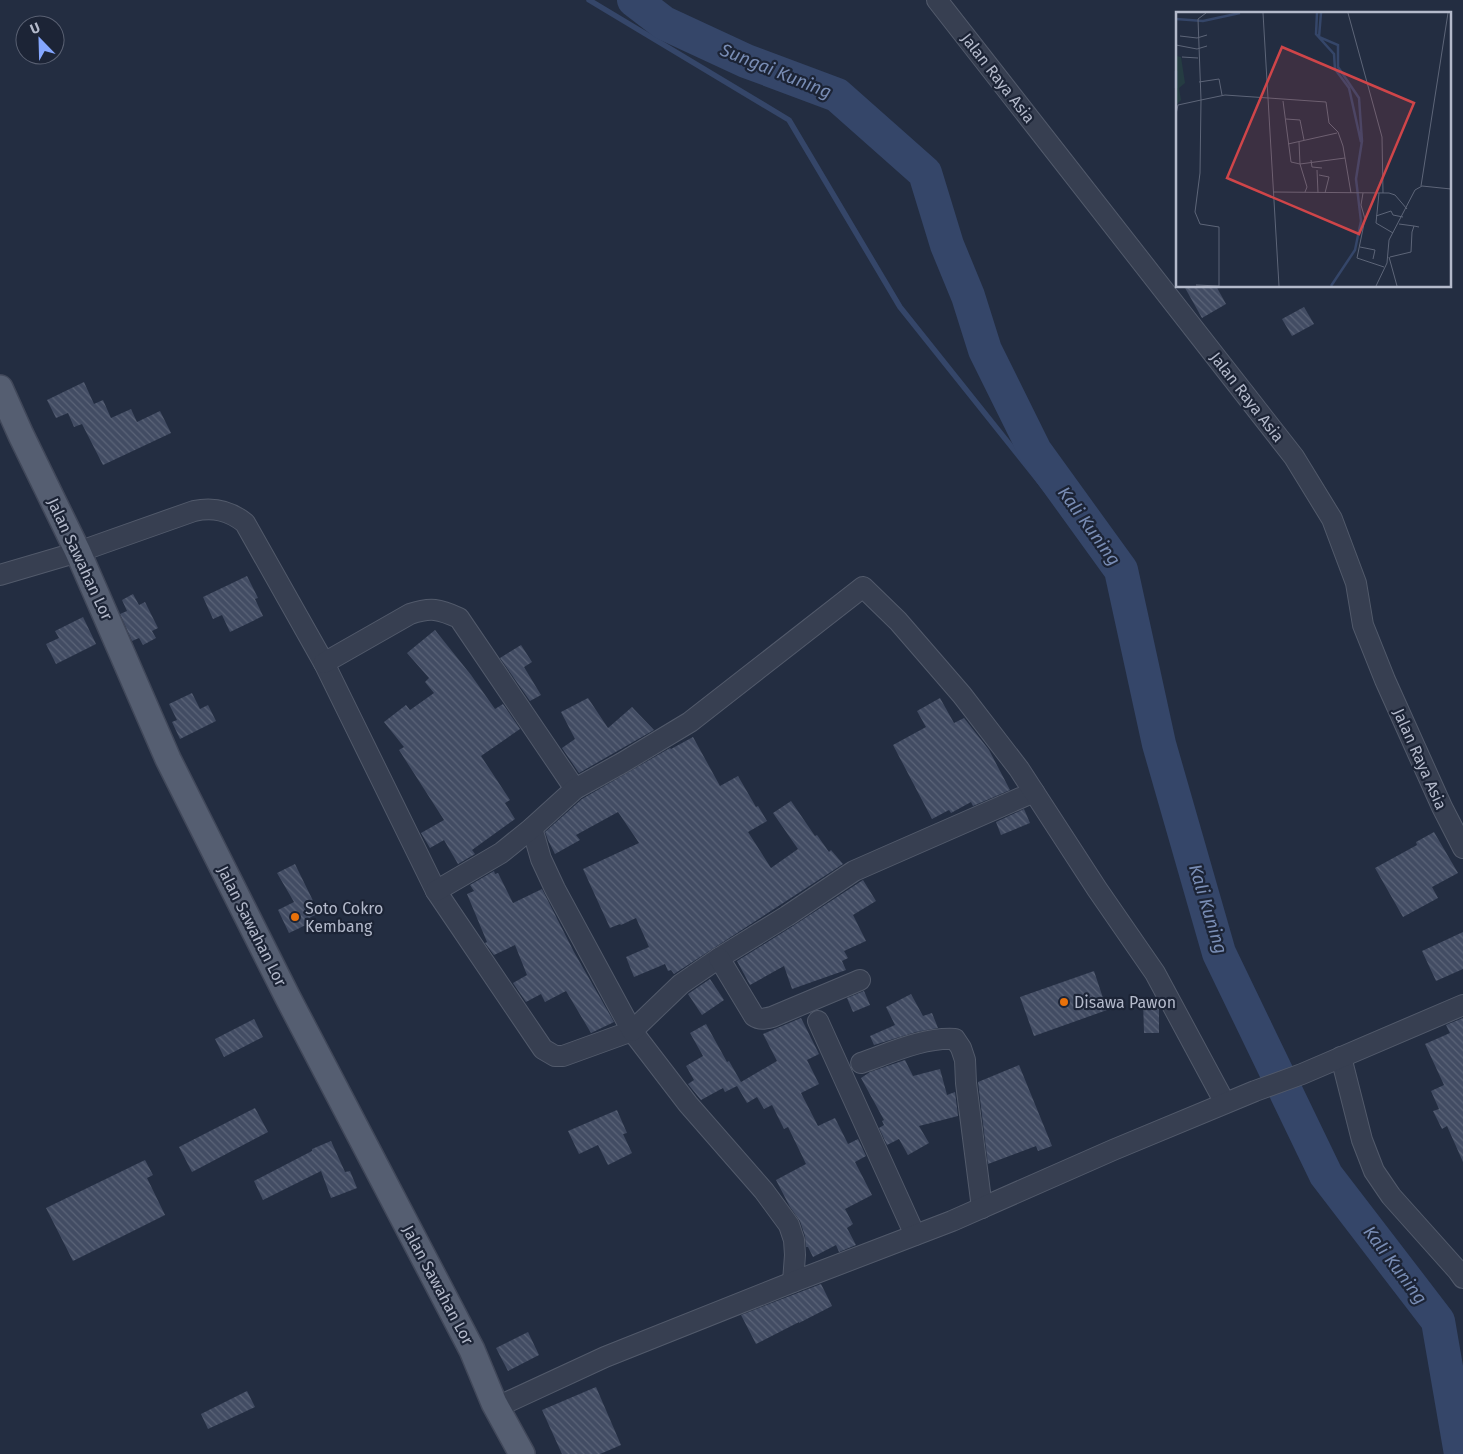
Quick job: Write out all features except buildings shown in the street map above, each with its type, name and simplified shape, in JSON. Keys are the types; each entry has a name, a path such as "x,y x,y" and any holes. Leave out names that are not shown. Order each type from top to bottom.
{"main road":[{"name":"Jalan Sawahan Lor","path":"0,388 20,435 78,552 168,758 288,998 472,1350 496,1408 522,1454"}],"street":[{"name":"Jalan Raya Asia","path":"937,0 1294,457 1332,519 1356,583 1363,625 1442,807 1463,848"},
{"path":"0,575 78,552 194,511 208,508 236,516 244,523 324,663 436,891 543,1049 555,1056 563,1056 632,1030 681,984 854,871 1034,792"},
{"path":"436,891 501,853 575,789 690,722 863,587 898,621 962,695 1019,769 1154,973 1225,1103"},
{"path":"324,663 410,614 425,610 442,610 459,618 575,789"},
{"path":"532,828 541,859 555,889 632,1030 688,1104 764,1192 789,1225 795,1248 793,1282"},
{"path":"719,958 754,1016 759,1019 772,1017 860,980"},
{"path":"496,1408 605,1357 982,1208 1113,1150 1225,1103 1302,1074 1463,1005"},
{"path":"818,1021 915,1235"},
{"path":"861,1063 928,1041 942,1038 955,1039 966,1060 966,1083 982,1208"},
{"path":"1342,1057 1362,1140 1374,1171 1391,1196 1459,1268"}],"waterway":[{"path":"589,0 789,120 900,307 1113,574 1117,589"},
{"name":"Kali Kuning","path":"634,0 664,23 746,61 837,95 925,173 947,245 968,296 985,350 1035,451 1121,570 1159,744 1219,953 1326,1175 1438,1321 1461,1454"}],"place":[{"name":"Soto Cokro Kembang","path":"295,917"},
{"name":"Disawa Pawon","path":"1064,1002"}],"water label":[{"name":"Sungai Kuning","path":"776,71"}]}
